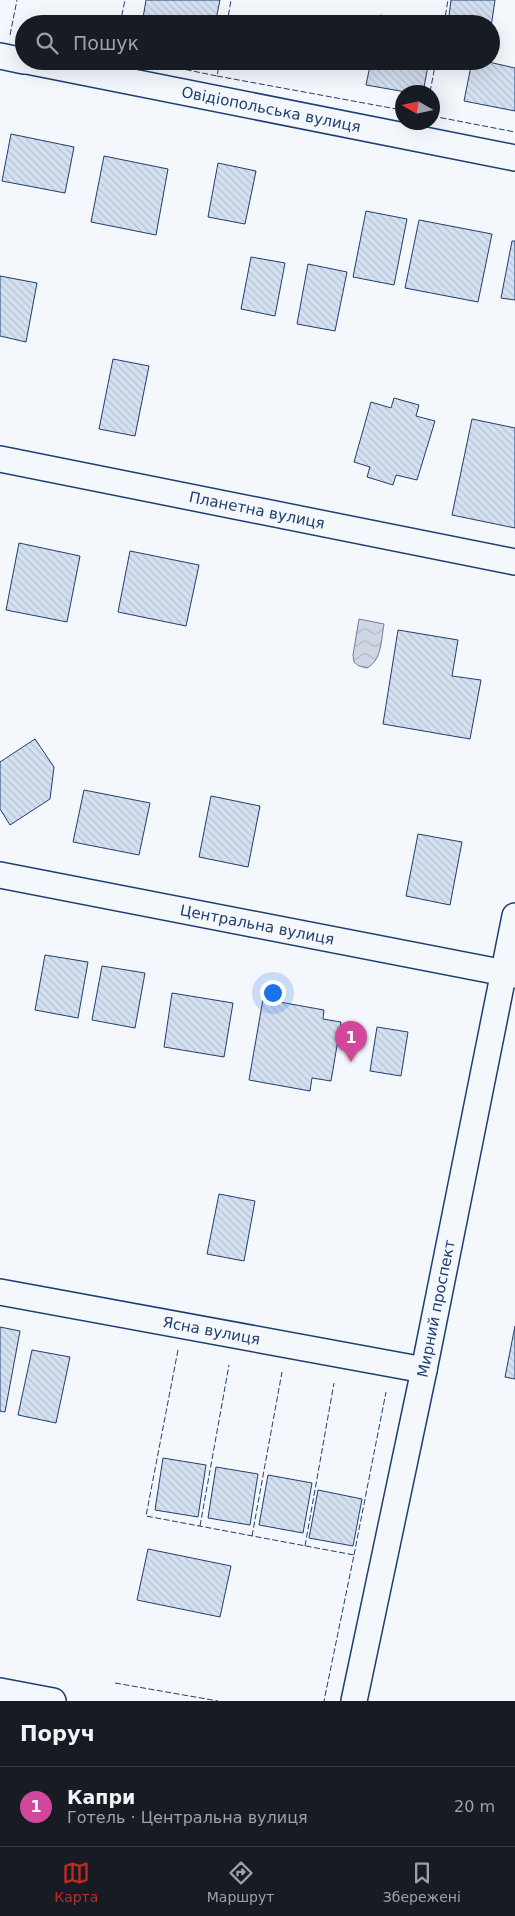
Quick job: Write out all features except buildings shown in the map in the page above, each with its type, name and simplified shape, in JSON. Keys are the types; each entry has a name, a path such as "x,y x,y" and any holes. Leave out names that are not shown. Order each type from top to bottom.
{"street":[{"path":"0,56 15,58"},
{"name":"Овідіопольська вулиця","path":"73,70 515,158"},
{"name":"Планетна вулиця","path":"0,459 515,562"},
{"name":"Центральна вулиця","path":"0,875 510,974"},
{"name":"Мирний проспект","path":"354,1701 510,974 515,916"},
{"name":"Ясна вулиця","path":"0,1292 424,1370"},
{"path":"0,1691 54,1701"}],"water":[{"path":"359,619 384,624 378,655 376,660 367,668 359,666 354,662 353,655"}],"fence":[{"path":"10,35 17,0"},
{"path":"122,15 125,0"},
{"path":"228,15 231,0"},
{"path":"446,15 448,0"},
{"path":"188,70 217,76 218,70"},
{"path":"431,85 434,70"},
{"path":"217,76 395,109"},
{"path":"440,118 515,132"},
{"path":"178,1350 146,1516 354,1555 324,1701"},
{"path":"200,1526 229,1365"},
{"path":"252,1536 282,1372"},
{"path":"305,1546 334,1383"},
{"path":"354,1555 386,1392"},
{"path":"115,1683 218,1701"}],"place":[{"name":"Капри","path":"351,1062"}]}
